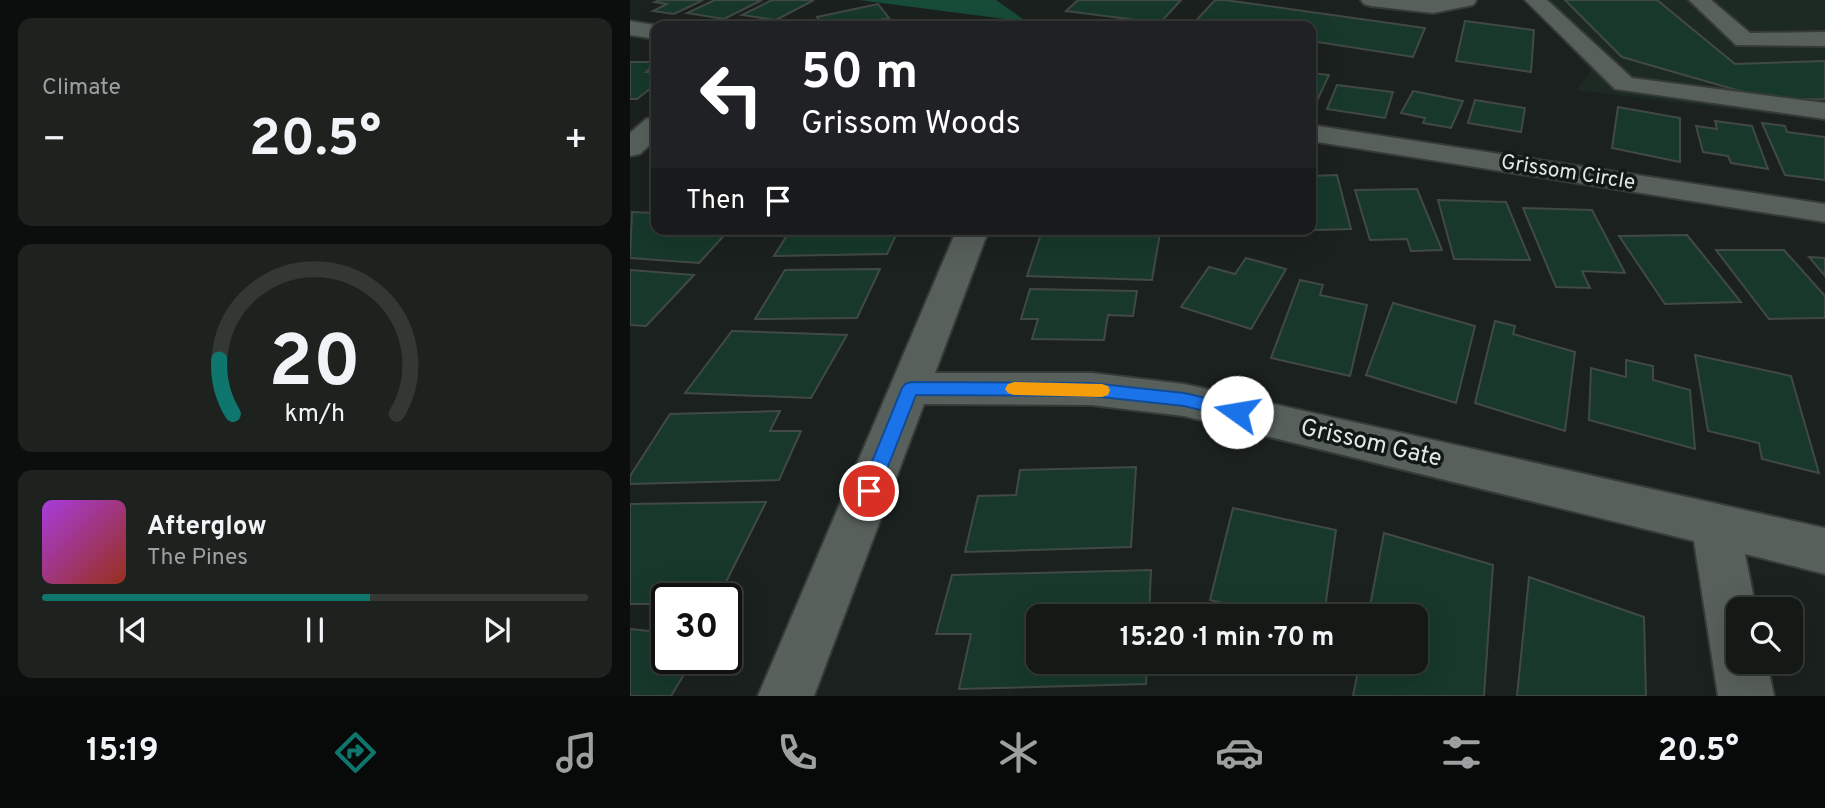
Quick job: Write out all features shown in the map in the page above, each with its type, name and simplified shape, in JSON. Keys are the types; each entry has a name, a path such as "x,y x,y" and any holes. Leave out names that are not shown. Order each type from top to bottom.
{"street":[{"path":"1371,0 1433,7 1466,1 1463,0"},
{"path":"1535,0 1624,84 1825,111"},
{"path":"1699,0 1744,40 1825,38"},
{"path":"630,28 651,31"},
{"path":"630,148 651,129"},
{"name":"Grissom Circle","path":"1316,134 1825,213"},
{"path":"786,696 971,235"},
{"name":"Grissom Gate","path":"911,388 1091,389 1184,400 1825,551"},
{"path":"1715,526 1728,597"},
{"path":"1742,674 1746,696"}],"shaded area":[{"path":"1526,0 1825,0 1825,121 1576,90 1591,71"}],"green space":[{"path":"859,0 996,0 1026,21"}],"building":[{"path":"703,0 674,14 653,11 667,4 655,2"},
{"path":"715,0 762,0 724,19 687,13"},
{"path":"772,0 814,0 776,20 742,15"},
{"path":"1078,0 1181,0 1162,21 1066,11"},
{"path":"1215,0 1225,0 1425,28 1413,57 1316,42 1316,21 1196,21"},
{"path":"1565,0 1657,0 1735,64 1825,61 1825,99 1771,100 1622,57"},
{"path":"878,4 889,18 875,21 820,21 817,17"},
{"path":"1465,21 1534,30 1531,72 1456,61"},
{"path":"630,62 651,62 651,67 646,72 651,72 651,88 637,99 630,99"},
{"path":"1316,74 1329,75 1316,103"},
{"path":"1337,85 1393,92 1385,118 1327,109"},
{"path":"1413,91 1463,101 1451,128 1423,123 1425,118 1401,113"},
{"path":"1475,100 1525,108 1521,132 1468,123"},
{"path":"1618,107 1680,118 1680,162 1612,148"},
{"path":"1715,121 1752,126 1768,169 1731,163 1728,156 1703,152 1696,126 1717,129"},
{"path":"1762,123 1785,126 1787,132 1825,137 1825,180 1785,175"},
{"path":"1337,175 1351,229 1316,230 1316,176"},
{"path":"1417,189 1442,250 1411,251 1407,239 1370,240 1355,190"},
{"path":"1438,200 1506,202 1530,260 1454,259"},
{"path":"1523,208 1592,210 1625,273 1582,271 1590,288 1556,287"},
{"path":"632,212 651,213 651,235 725,235 699,263 630,258"},
{"path":"787,235 896,235 887,254 774,256"},
{"path":"1041,235 1160,235 1152,280 1027,276"},
{"path":"1687,235 1741,302 1665,304 1619,236"},
{"path":"1716,250 1784,250 1825,296 1825,318 1769,319"},
{"path":"1809,257 1825,258 1825,276"},
{"path":"1246,258 1286,269 1251,329 1181,307 1209,267 1235,274"},
{"path":"880,269 857,318 755,319 785,270"},
{"path":"630,270 694,275 646,326 630,325"},
{"path":"1300,280 1323,285 1320,295 1367,305 1350,376 1271,358"},
{"path":"1030,289 1137,291 1133,316 1108,315 1104,340 1032,339 1038,319 1021,319"},
{"path":"1393,303 1475,326 1456,403 1366,375"},
{"path":"1495,321 1515,326 1513,334 1575,352 1565,431 1475,403"},
{"path":"732,331 847,335 811,398 685,393"},
{"path":"1695,355 1791,376 1819,473 1762,459 1759,443 1708,431"},
{"path":"1626,360 1653,366 1653,380 1690,390 1695,449 1589,420 1591,368 1626,377"},
{"path":"780,411 770,431 801,431 779,480 630,484 630,476 670,414"},
{"path":"1136,467 1131,547 965,552 978,496 1016,495 1020,470"},
{"path":"766,502 726,583 651,583 651,604 630,604 630,504"},
{"path":"1233,508 1336,530 1326,604 1227,604 1210,600"},
{"path":"1384,533 1493,565 1484,696 1353,696 1358,674 1428,674 1428,604 1370,604"},
{"path":"1151,570 1150,604 1026,604 1026,674 1146,674 1146,684 959,689 971,634 936,634 952,575"},
{"path":"1529,577 1644,617 1646,696 1517,696"},
{"path":"630,629 651,631 651,674 684,674 671,696 630,696"}],"slow traffic":[{"path":"1014,389 1102,390"}],"route":[{"path":"869,491 911,388 1091,389 1184,400 1237,412"}]}
